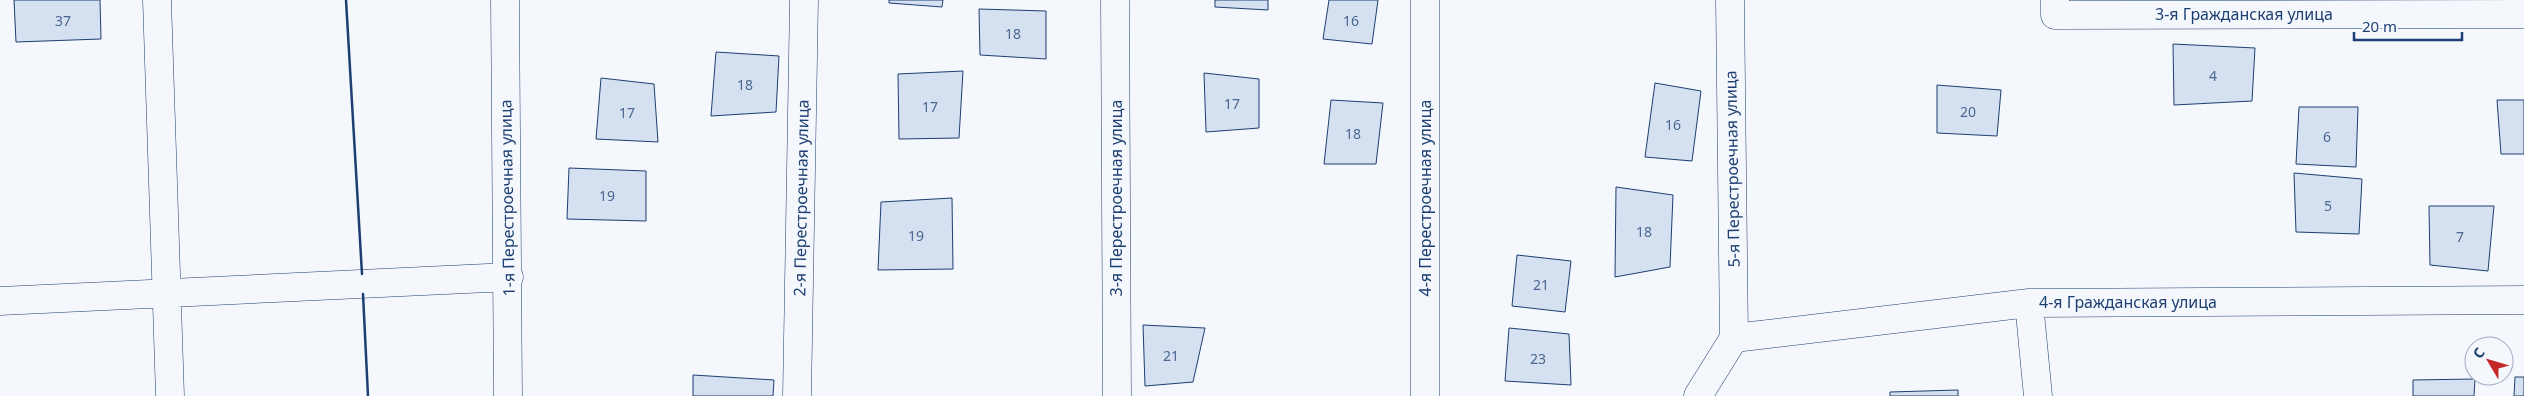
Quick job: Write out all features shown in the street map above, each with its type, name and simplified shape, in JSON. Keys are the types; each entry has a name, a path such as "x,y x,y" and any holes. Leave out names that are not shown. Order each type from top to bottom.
{"street":[{"path":"157,0 170,396"},
{"name":"1-я Перестроечная улица","path":"505,0 509,277 508,396"},
{"name":"2-я Перестроечная улица","path":"797,396 804,0"},
{"name":"3-я Перестроечная улица","path":"1115,0 1117,396"},
{"name":"4-я Перестроечная улица","path":"1425,0 1425,396"},
{"name":"5-я Перестроечная улица","path":"1730,0 1734,338"},
{"name":"3-я Гражданская улица","path":"2055,7 2524,14"},
{"path":"0,301 509,277"},
{"name":"4-я Гражданская улица","path":"1734,338 2029,303 2524,300"},
{"path":"2029,303 2038,396"},
{"path":"1698,396 1734,338"}],"building":[{"path":"14,0 100,0 101,39 16,42"},
{"path":"889,0 943,0 942,7 889,3"},
{"path":"1215,0 1268,0 1268,10 1215,7"},
{"path":"1329,0 1378,0 1372,44 1323,39"},
{"path":"979,9 1046,11 1046,59 980,55"},
{"path":"2173,44 2255,48 2252,101 2174,105"},
{"path":"716,52 779,56 776,112 711,116"},
{"path":"963,71 959,138 899,139 898,74"},
{"path":"1204,73 1259,79 1259,128 1206,132"},
{"path":"601,78 654,84 658,142 596,139"},
{"path":"1655,83 1701,91 1692,161 1645,157"},
{"path":"1937,85 2001,90 1997,136 1937,133"},
{"path":"1331,100 1383,103 1376,164 1324,164"},
{"path":"2497,100 2524,100 2524,154 2501,154"},
{"path":"2299,107 2358,107 2356,167 2296,164"},
{"path":"569,168 646,171 646,221 567,219"},
{"path":"2294,173 2362,179 2359,234 2296,232"},
{"path":"1616,187 1673,195 1670,267 1615,277"},
{"path":"952,198 953,269 878,270 881,202"},
{"path":"2429,206 2494,206 2488,271 2430,265"},
{"path":"1517,255 1571,261 1565,312 1512,306"},
{"path":"1143,325 1205,328 1193,382 1145,386"},
{"path":"1509,328 1569,334 1571,385 1505,381"},
{"path":"693,375 774,380 773,396 693,396"},
{"path":"2515,377 2524,377 2524,396 2514,396"},
{"path":"2464,379 2464,386 2475,386 2474,396 2413,396 2413,380"},
{"path":"1958,390 1958,396 1890,396 1890,392"}],"wall":[{"path":"346,0 362,274"},
{"path":"363,294 368,396"}]}
